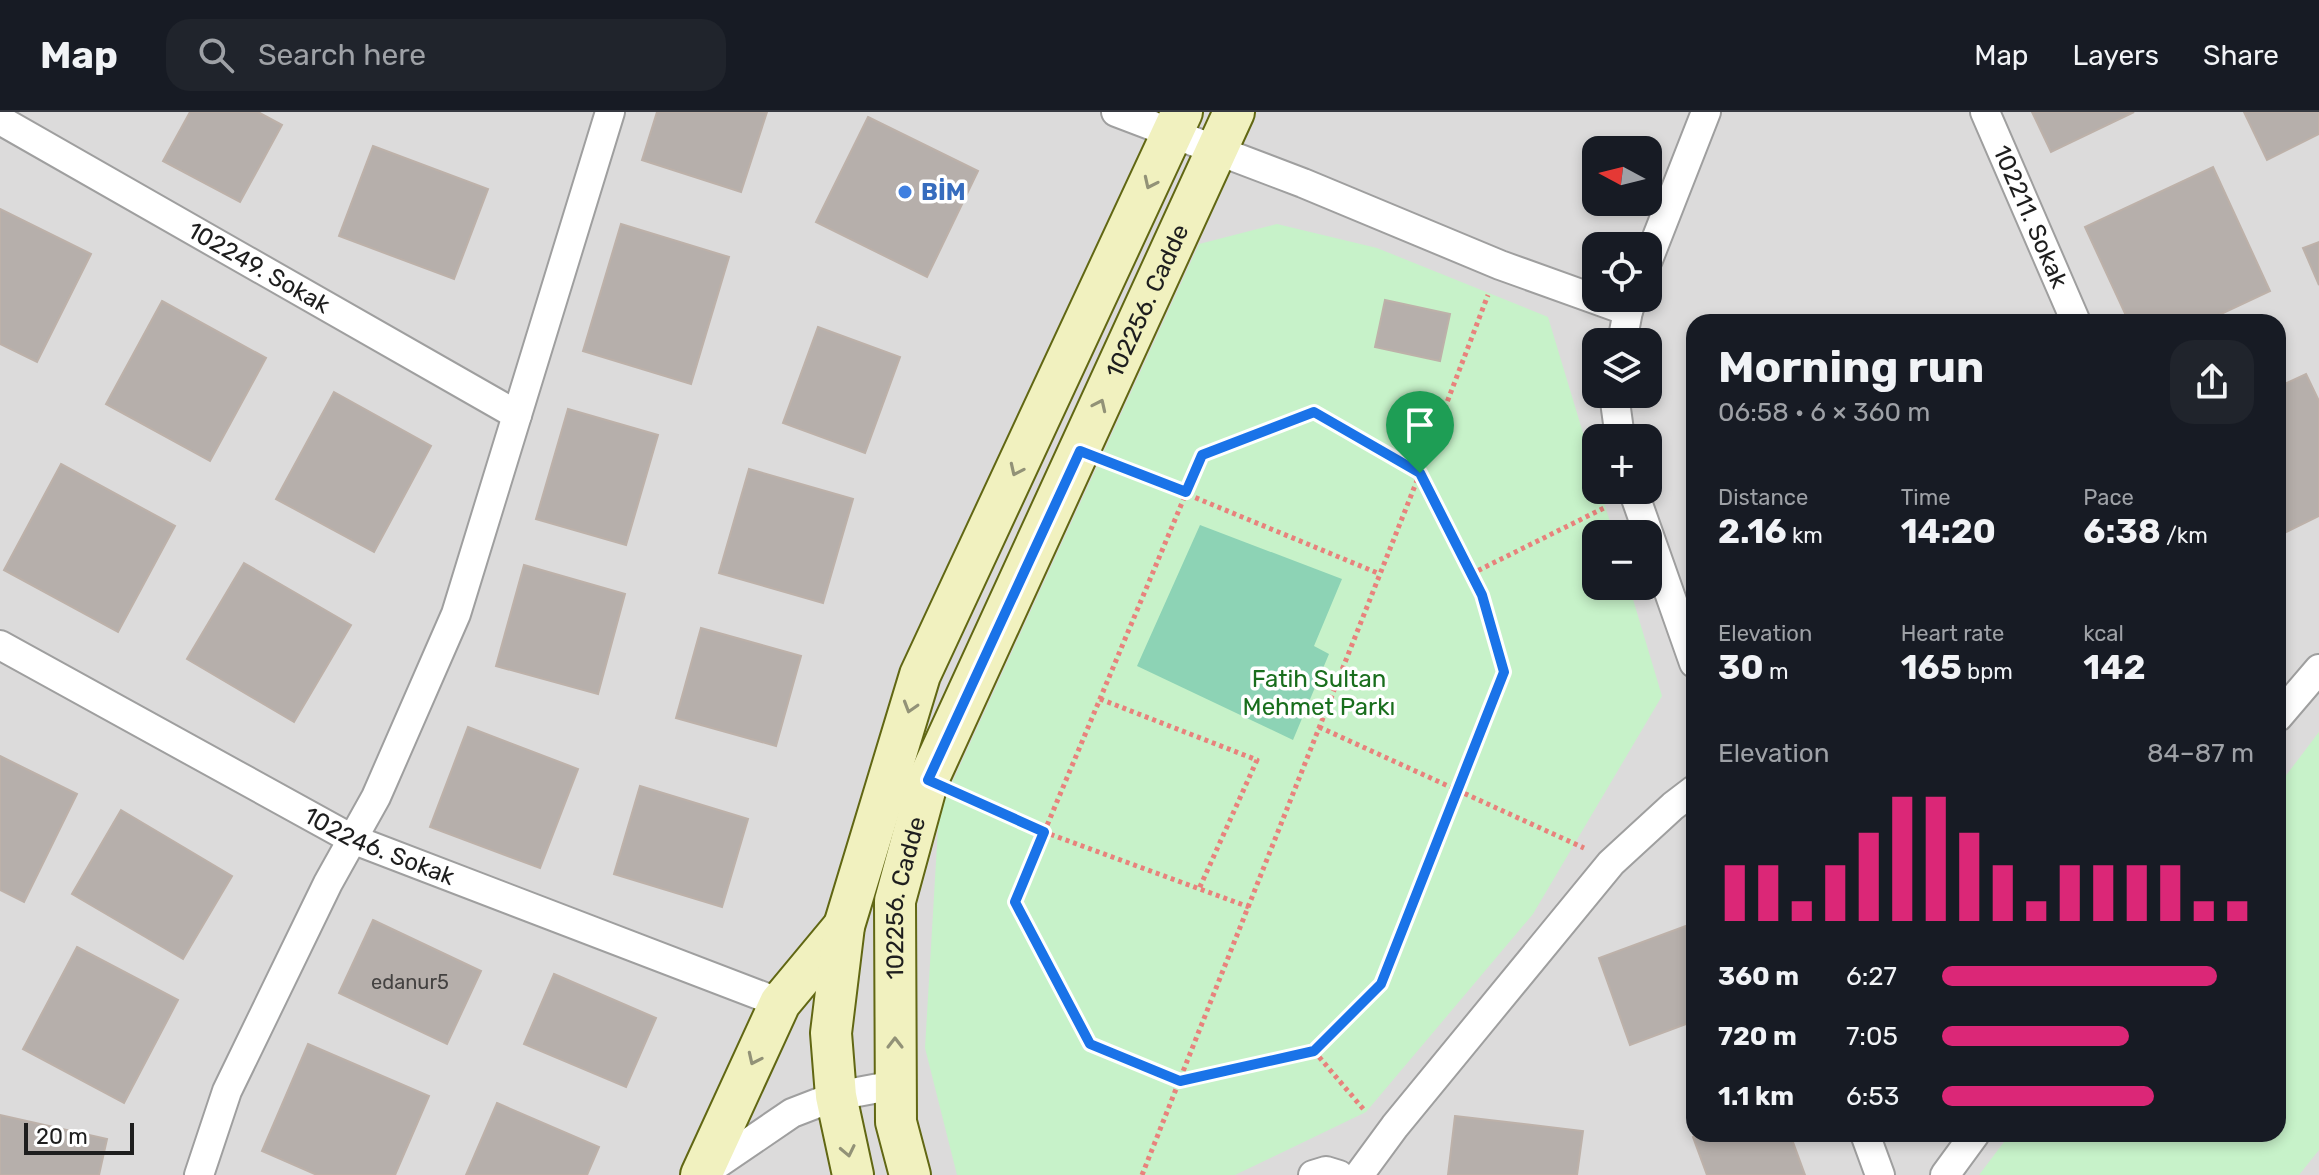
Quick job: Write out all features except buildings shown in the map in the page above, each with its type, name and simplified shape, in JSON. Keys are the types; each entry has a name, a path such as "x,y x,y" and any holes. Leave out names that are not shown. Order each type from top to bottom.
{"street":[{"path":"199,1175 227,1091 328,883 376,797 456,614 610,112"},
{"path":"1116,112 1177,123 1217,151 1303,183 1500,265 1582,290"},
{"name":"102256. Cadde","path":"910,1175 896,1122 895,901 928,780 1234,112"},
{"path":"1659,232 1706,112"},
{"name":"102211. Sokak","path":"1985,112 2073,314"},
{"name":"102249. Sokak","path":"0,120 517,415"},
{"name":"102256. Cadde","path":"853,1175 836,1096 831,1033 844,926 920,675 1177,123"},
{"path":"1637,504 1686,641"},
{"name":"102246. Sokak","path":"0,645 352,839 780,1003"},
{"path":"2286,705 2319,669"},
{"path":"1359,1175 1395,1126 1611,863 1686,796"},
{"path":"701,1175 780,1003 844,926"},
{"path":"701,1175 792,1113 836,1096 895,1085"},
{"path":"1868,1142 1880,1175"},
{"path":"1945,1175 1969,1142"},
{"path":"1313,1175 1326,1171 1339,1175"}],"path":[{"path":"1142,1175 1500,265"},
{"path":"1314,412 1420,473 1482,595 1504,672 1381,984 1314,1051 1180,1081 1090,1044 1015,902 1186,492 1202,455 1314,412"},
{"path":"1080,451 1380,574"},
{"path":"1471,574 1609,504"},
{"path":"1100,699 1257,760 1199,889"},
{"path":"1319,727 1575,842 1611,863"},
{"path":"928,780 1044,832 1249,907"},
{"path":"1314,1051 1366,1112 1395,1126"}],"shaded area":[{"path":"0,112 2319,112 2319,1175 0,1175"}],"green space":[{"name":"Fatih Sultan Mehmet Parkı","path":"1277,224 1377,248 1548,317 1582,430 1582,504 1604,504 1610,520 1582,520 1582,600 1633,600 1662,696 1533,914 1366,1112 1235,1175 957,1175 925,1048 939,811 1199,244"},
{"path":"1200,525 1342,579 1314,646 1329,654 1293,740 1137,666"},
{"path":"2319,732 2319,1150 2299,1175 1979,1175 2004,1142 2286,1142 2286,775"}],"place":[{"name":"BİM","path":"905,192"}],"route":[{"path":"1314,412 1420,473 1482,595 1504,672 1381,984 1314,1051 1180,1081 1090,1044 1015,902 1044,832 928,780 1080,451 1186,492 1202,455 1314,412"}]}
